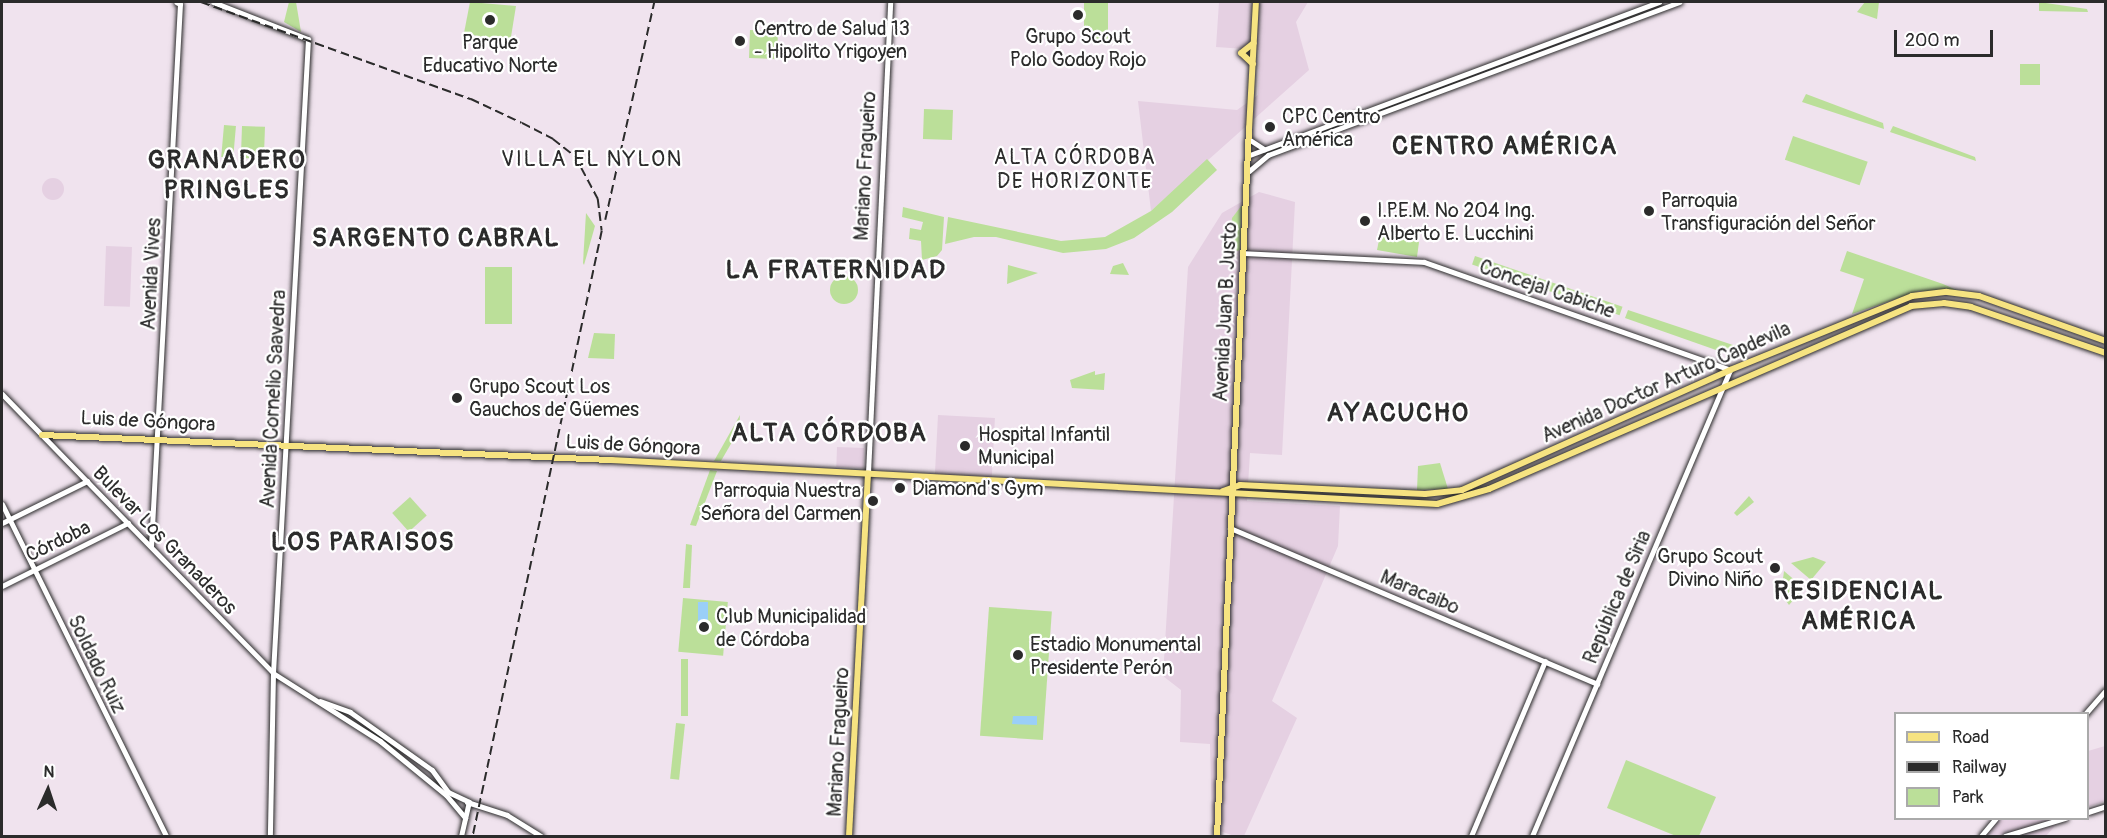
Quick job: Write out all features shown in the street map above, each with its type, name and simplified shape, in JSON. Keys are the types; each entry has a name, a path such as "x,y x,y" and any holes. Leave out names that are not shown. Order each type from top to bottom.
{"main road":[{"name":"Avenida Cornelio Saavedra","path":"213,2 307,36 273,673 270,837"},
{"name":"Mariano Fragueiro","path":"849,837 890,2"},
{"name":"Avenida Juan B. Justo","path":"1217,837 1256,2"},
{"path":"1248,156 1659,2"},
{"path":"1249,171 1261,159 1276,152 1680,2"},
{"name":"Avenida Vives","path":"151,546 178,3"},
{"path":"1253,64 1241,53 1254,43"},
{"name":"Avenida Juan B. Justo","path":"1243,253 1249,171 1249,128"},
{"path":"1250,140 1266,149"},
{"name":"Concejal Cabiche","path":"1243,253 1427,263 1730,370"},
{"name":"Avenida Doctor Arturo Capdevila","path":"1232,492 1453,492 1887,303 1937,293 1984,297 2106,341"},
{"name":"Avenida Doctor Arturo Capdevila","path":"1232,492 1427,505 1452,502 1888,314 1933,303 1978,308 2106,353"},
{"path":"1730,370 1752,373"},
{"name":"República de Siria","path":"1532,837 1730,370"},
{"name":"Bulevar Los Granaderos","path":"2,394 273,673 374,736 446,795 465,818"},
{"name":"Luis de Góngora","path":"42,435 1232,492"},
{"path":"2,524 87,481"},
{"name":"Soldado Ruiz","path":"2,504 166,837"},
{"name":"Córdoba","path":"2,586 128,523"},
{"name":"Maracaibo","path":"1230,528 1597,684"},
{"path":"1471,837 1545,662"},
{"path":"2087,712 2106,690"},
{"name":"Bulevar Los Granaderos","path":"312,699 351,712 432,770 448,792 469,802"},
{"name":"Bulevar Los Granaderos","path":"446,795 469,802"},
{"path":"461,837 469,802 507,815 541,837"},
{"path":"2089,812 2106,806"},
{"path":"1982,837 1995,820"},
{"path":"2005,837 2062,820"}],"shaded area":[{"path":"1219,2 1308,2 1296,22 1309,70 1151,211 1138,101 1237,110 1258,95 1259,50 1216,47"},
{"path":"53,178 61,181 64,189 61,197 53,200 45,197 42,189 45,181"},
{"path":"1259,192 1295,202 1282,455 1250,453 1247,501 1340,506 1338,546 1272,701 1297,718 1244,836 1234,836 1212,828 1210,744 1180,742 1181,690 1163,676 1188,267 1222,213"},
{"path":"106,246 132,247 130,307 104,306"},
{"name":"Hospital Infantil Municipal","path":"938,415 995,418 992,477 935,474"},
{"path":"837,447 864,448 863,468 836,467"},
{"path":"2105,746 2105,801 2089,807 2089,751"},
{"path":"1997,820 2060,820 2046,836 1982,836"}],"green space":[{"path":"289,2 296,2 301,32 284,22"},
{"name":"Parque Educativo Norte","path":"470,2 516,6 510,43 464,33"},
{"path":"1084,2 1108,2 1108,39 1084,39"},
{"path":"1865,2 1879,2 1877,19 1857,12"},
{"path":"2039,2 2087,9 2088,12 2039,11"},
{"path":"750,30 778,31 777,59 749,58"},
{"path":"2020,64 2040,64 2040,85 2020,85"},
{"path":"1806,94 1883,123 1884,129 1802,102"},
{"path":"924,109 953,110 952,140 923,139"},
{"path":"224,125 236,126 233,158 221,157"},
{"path":"242,126 265,127 264,159 241,158"},
{"path":"1893,126 1975,157 1976,161 1890,132"},
{"path":"1793,136 1868,162 1860,185 1785,160"},
{"path":"1207,159 1217,170 1172,212 1134,238 1106,249 1063,253 996,237 974,237 945,244 948,217 1061,241 1105,237 1151,211"},
{"path":"1242,205 1240,250 1237,251 1230,246 1232,218"},
{"path":"903,207 944,217 942,250 937,256 922,260 921,241 909,239 910,228 921,230 923,222 902,217"},
{"path":"586,213 595,226 584,265 583,263"},
{"path":"1381,230 1419,242 1417,257 1377,250"},
{"path":"1847,251 1961,292 1919,291 1852,314 1864,279 1840,271"},
{"path":"1475,256 1623,307 1620,315 1472,265"},
{"path":"1123,263 1129,275 1110,274 1113,266"},
{"path":"1008,265 1038,273 1007,284"},
{"path":"485,267 512,267 512,324 485,324"},
{"path":"844,276 854,280 858,290 854,300 844,304 834,300 830,290 834,280"},
{"path":"1628,310 1736,346 1733,356 1625,318"},
{"path":"594,333 615,334 614,359 588,358"},
{"path":"1095,371 1095,375 1105,373 1104,390 1072,388 1070,380"},
{"path":"740,415 739,430 721,461 714,461"},
{"path":"1440,463 1448,489 1417,490 1418,466"},
{"path":"710,470 717,471 696,526 690,525"},
{"path":"1749,496 1754,502 1737,516 1734,513"},
{"path":"410,497 427,516 409,532 392,513"},
{"path":"686,544 692,545 690,588 683,588"},
{"path":"1813,557 1826,562 1811,580 1791,563"},
{"path":"1784,571 1804,588 1789,605 1781,594"},
{"name":"Club Municipalidad de Córdoba","path":"683,598 728,602 723,656 678,652"},
{"path":"989,607 1052,611 1043,740 980,736"},
{"path":"681,659 688,659 688,716 681,716"},
{"path":"676,723 685,724 679,780 670,779"},
{"path":"1626,760 1716,797 1699,836 1676,836 1607,808"}],"water":[{"path":"698,602 708,602 708,626 698,626"},
{"path":"1013,716 1037,716 1037,725 1012,724"}],"railway":[{"path":"201,2 471,99 522,123 553,139 575,156 598,199 602,231 473,836"},
{"path":"605,220 654,2"}],"place":[{"name":"Grupo Scout Polo Godoy Rojo","path":"1078,15"},
{"name":"Parque Educativo Norte","path":"490,20"},
{"name":"Centro de Salud 13 - Hipolito Yrigoyen","path":"740,41"},
{"name":"CPC Centro América","path":"1270,127"},
{"name":"Parroquia Transfiguración del Señor","path":"1649,211"},
{"name":"I.P.E.M. Nº 204 Ing. Alberto E. Lucchini","path":"1365,221"},
{"name":"Grupo Scout Los Gauchos de Güemes","path":"457,398"},
{"name":"Hospital Infantil Municipal","path":"965,446"},
{"name":"Diamond's Gym","path":"900,488"},
{"name":"Parroquia Nuestra Señora del Carmen","path":"873,501"},
{"name":"Grupo Scout Divino Niño","path":"1775,568"},
{"name":"Club Municipalidad de Córdoba","path":"704,627"},
{"name":"Estadio Monumental Presidente Perón","path":"1018,655"}],"district":[{"name":"CENTRO AMÉRICA","path":"1505,147"},
{"name":"VILLA EL NYLON","path":"592,160"},
{"name":"ALTA CÓRDOBA DE HORIZONTE","path":"1075,170"},
{"name":"GRANADERO PRINGLES","path":"227,176"},
{"name":"SARGENTO CABRAL","path":"436,239"},
{"name":"LA FRATERNIDAD","path":"836,271"},
{"name":"AYACUCHO","path":"1398,414"},
{"name":"ALTA CÓRDOBA","path":"829,434"},
{"name":"LOS PARAISOS","path":"363,543"},
{"name":"RESIDENCIAL AMÉRICA","path":"1859,607"}]}
